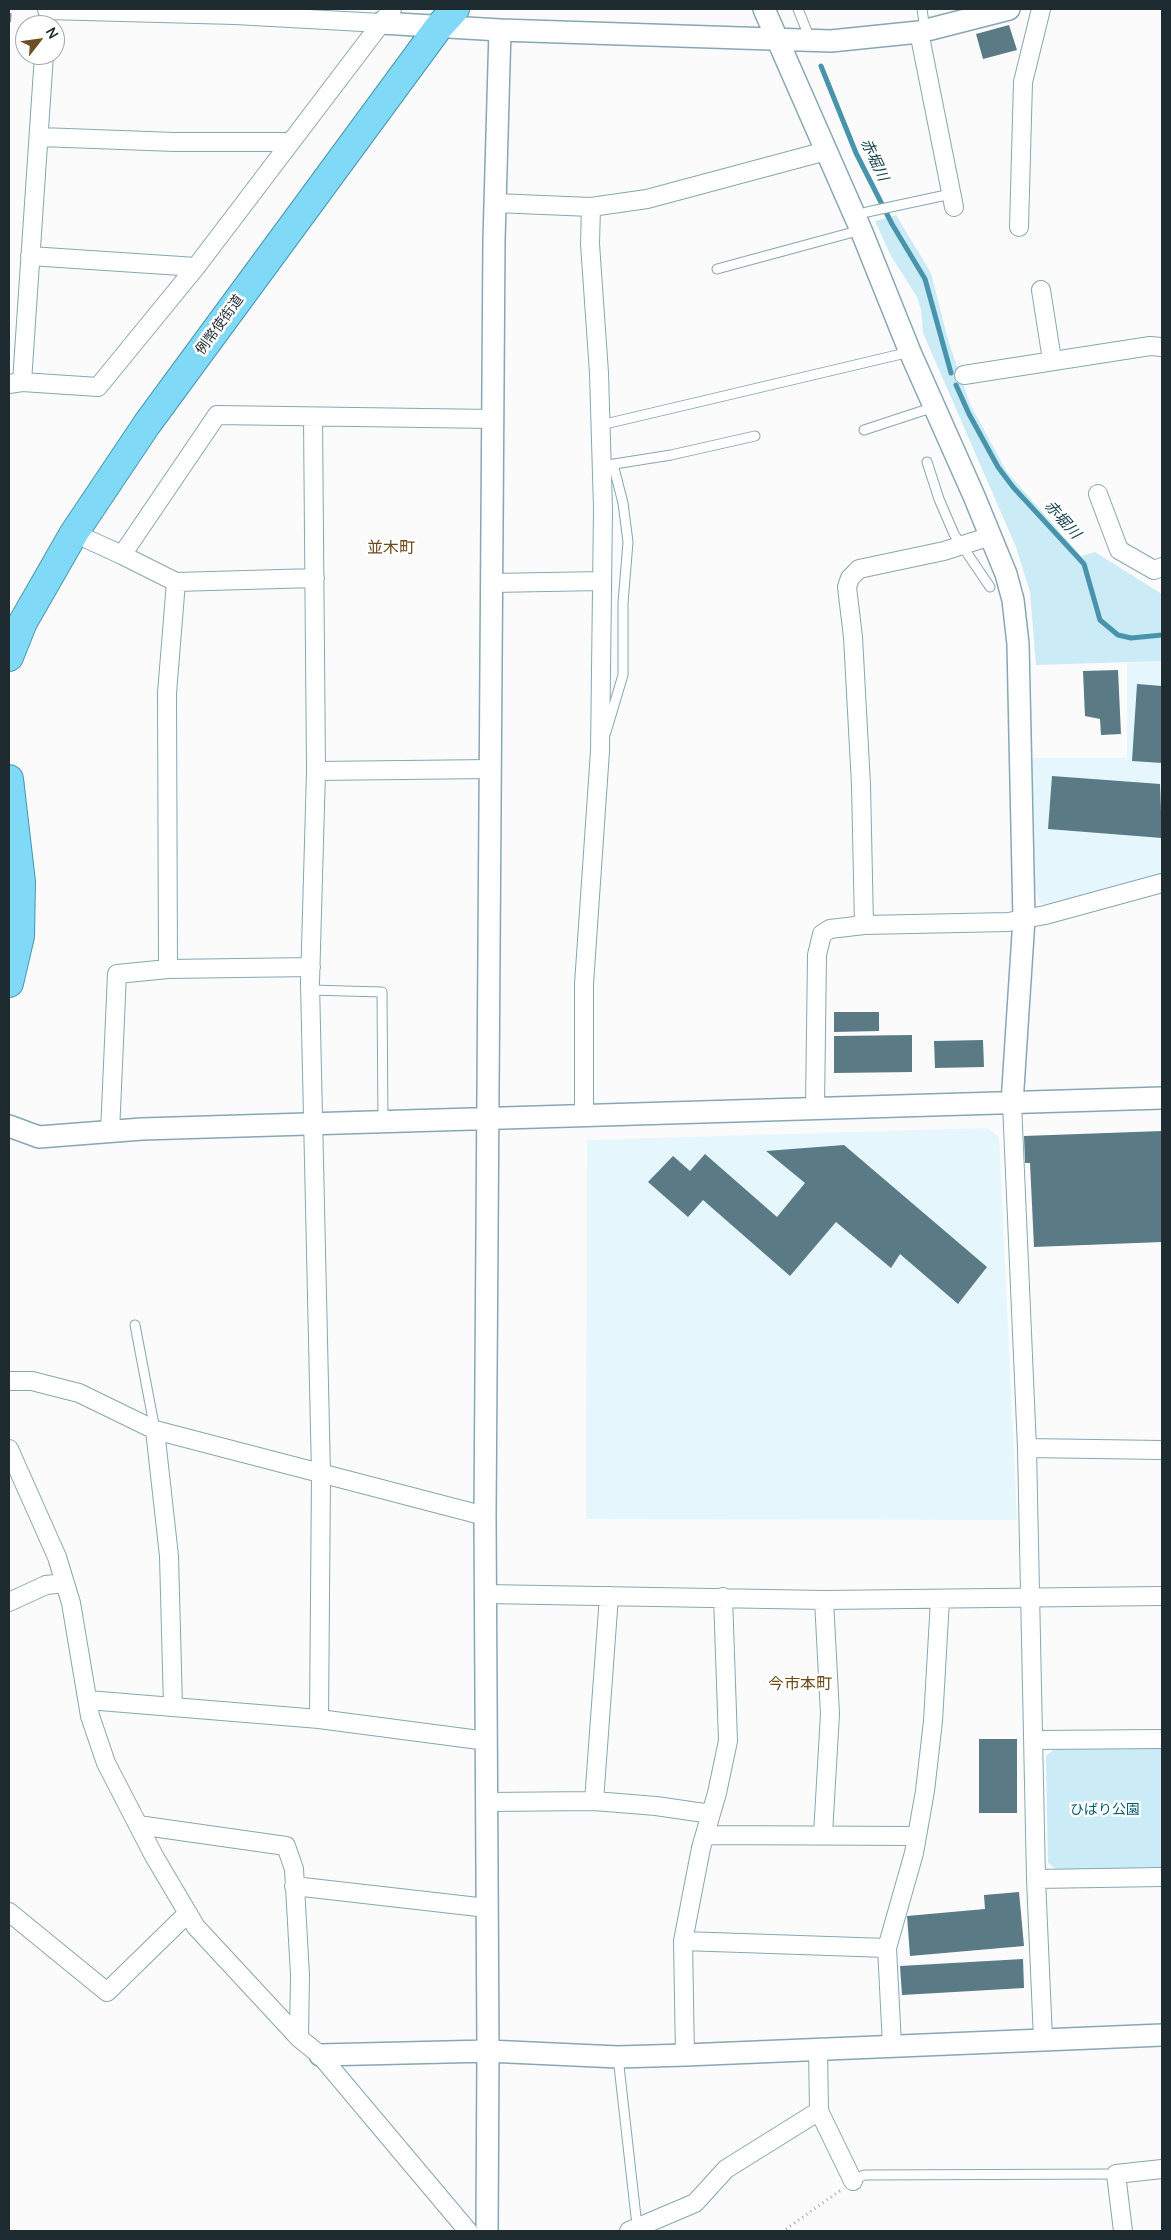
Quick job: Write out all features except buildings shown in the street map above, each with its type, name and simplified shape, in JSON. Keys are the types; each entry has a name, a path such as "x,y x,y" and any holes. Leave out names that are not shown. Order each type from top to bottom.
{"highway":[{"name":"例幣使街道","path":"9,657 23,622 74,533 147,424 447,18"},
{"path":"9,779 22,882 20,936 9,983"}],"street":[{"path":"764,9 857,223 910,352 991,536 1006,574 1016,616 1024,919 1012,1103 1027,1448 1036,1879 1043,2038"},
{"path":"46,15 148,10 447,18 500,30 811,42 853,40 922,31 1009,9"},
{"path":"1019,227 1023,82 1041,9"},
{"path":"44,65 40,138 30,256 16,383 98,387 196,267 387,16"},
{"path":"487,2231 488,2052 485,1516 495,203 500,30"},
{"path":"922,31 953,201"},
{"path":"40,138 175,142 291,142"},
{"path":"495,203 591,207 647,199 826,151"},
{"path":"584,1117 584,984 600,751 602,581 608,465 601,425 590,244 591,207"},
{"path":"30,256 196,267"},
{"path":"1041,290 1052,360"},
{"path":"964,375 1052,360 1150,346 1162,346"},
{"path":"122,555 217,415 493,419"},
{"path":"313,417 316,771 310,990 321,1474 320,1719"},
{"path":"1098,494 1119,550 1154,570 1162,567"},
{"path":"74,533 176,582 315,578"},
{"path":"864,925 861,785 853,637 847,588 850,578 859,569 960,546 991,536"},
{"path":"492,583 602,581"},
{"path":"168,970 167,693 176,582"},
{"path":"316,771 491,769"},
{"path":"816,1107 817,955 822,934 830,929 864,925 1008,922 1162,883"},
{"path":"110,1132 117,974 168,970 311,967"},
{"path":"9,1126 39,1137 142,1129 584,1117 816,1107 1162,1098"},
{"path":"9,1381 32,1381 79,1393 155,1430 485,1516"},
{"path":"155,1430 169,1556 172,1707"},
{"path":"1027,1448 1162,1450"},
{"path":"9,1449 39,1514 65,1583 71,1603 90,1716 106,1763 138,1825 196,1927 299,2038 320,2055 468,2231"},
{"path":"9,1602 46,1585 65,1583"},
{"path":"486,1594 824,1600 1162,1596"},
{"path":"594,1801 608,1596"},
{"path":"685,2055 683,1941 705,1835 728,1741 722,1597"},
{"path":"823,1834 830,1714 824,1600"},
{"path":"892,2045 887,1948 917,1836 933,1721 940,1600"},
{"path":"88,1700 320,1719 487,1741"},
{"path":"1034,1740 1162,1739"},
{"path":"487,1802 594,1801 656,1806 711,1814"},
{"path":"138,1825 286,1846 294,1869 300,1975 299,2038"},
{"path":"705,1835 759,1837 823,1834 917,1836"},
{"path":"1036,1879 1162,1877"},
{"path":"294,1886 487,1908"},
{"path":"9,1912 107,1992 188,1913"},
{"path":"683,1941 887,1948"},
{"path":"320,2055 488,2052 618,2056 685,2055 1043,2038 1162,2035"},
{"path":"818,2049 818,2111 853,2181"},
{"path":"635,2229 696,2203 726,2169 818,2111"},
{"path":"1123,2231 1116,2174 1162,2169"}],"lane":[{"path":"798,9 811,42"},
{"path":"922,9 922,31"},
{"path":"717,269 857,223 867,212 953,201"},
{"path":"601,425 910,352"},
{"path":"864,430 934,407"},
{"path":"600,751 623,675 623,602 628,542 623,503 608,465 671,455 755,436"},
{"path":"927,462 939,499 960,546 990,587"},
{"path":"310,990 382,992 383,1122"},
{"path":"135,1326 155,1430"},
{"path":"618,2056 636,2216 635,2229"},
{"path":"853,2181 864,2175 1116,2174"}],"path":[{"path":"786,2229 853,2181"}],"shaded area":[{"path":"1162,661 1162,875 1049,907 1040,903 1035,889 1032,758 1127,758 1127,663"},
{"path":"987,1128 999,1137 1017,1520 586,1519 587,1140"}],"green space":[{"path":"896,215 931,273 948,340 970,404 1007,472 1081,556 1095,552 1162,594 1162,661 1036,665 1030,592 1016,547 923,333 921,310 917,297 891,256 875,221"},
{"name":"ひばり公園","path":"1162,1747 1162,1871 1056,1869 1048,1863 1046,1756 1056,1748"}],"waterway":[{"name":"赤堀川","path":"821,66 856,153 892,224 925,279 951,373"},
{"name":"赤堀川","path":"956,385 969,414 998,467 1013,487 1084,564 1100,620 1118,635 1131,638 1162,635"}],"railway":[{"path":"9,22 10,9"}],"district":[{"name":"並木町","path":"391,549"},
{"name":"今市本町","path":"800,1685"}]}
